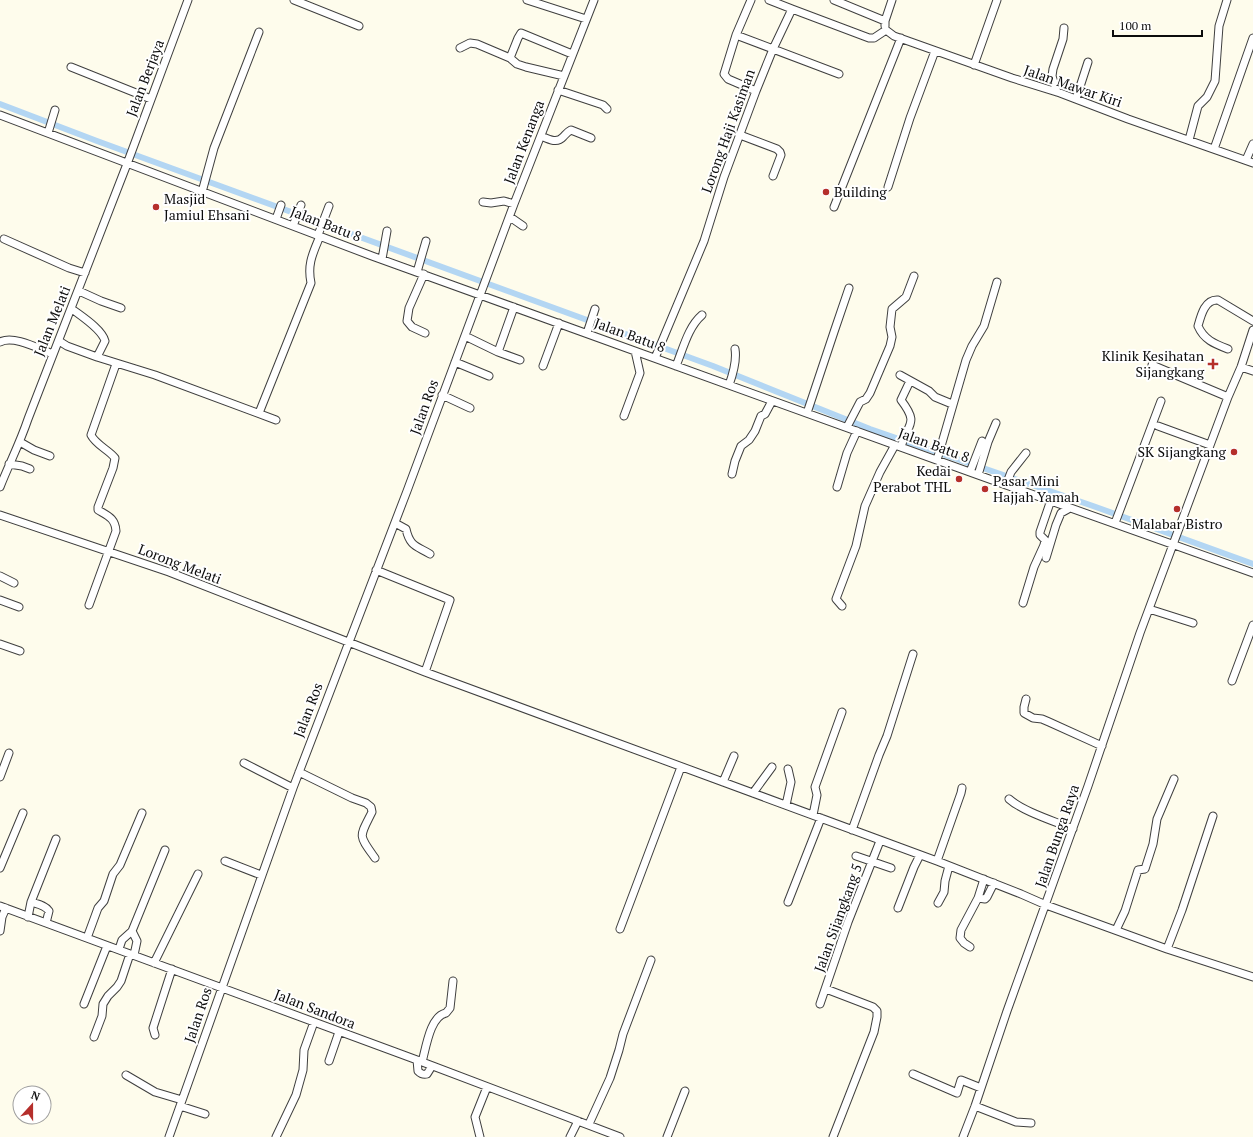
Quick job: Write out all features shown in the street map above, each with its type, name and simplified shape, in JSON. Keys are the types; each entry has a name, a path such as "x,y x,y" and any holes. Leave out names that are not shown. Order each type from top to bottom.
{"street":[{"name":"Jalan Berjaya","path":"129,160 188,0"},
{"path":"294,0 359,26"},
{"path":"527,0 586,19"},
{"name":"Jalan Kenanga","path":"481,292 594,0"},
{"path":"751,0 736,35 724,74 728,79 756,91"},
{"path":"769,0 869,38 874,38 886,30 885,21 892,0"},
{"path":"834,0 885,21"},
{"path":"974,65 997,0"},
{"path":"1188,140 1198,106 1207,97 1215,81 1219,26 1228,0"},
{"name":"Lorong Haji Kasiman","path":"656,355 704,241 724,177 756,91 773,49 792,9"},
{"path":"1057,92 1052,76 1063,39 1064,28"},
{"name":"Jalan Mawar Kiri","path":"886,30 890,34 935,51 1057,92 1250,162"},
{"path":"202,192 214,148 259,32"},
{"path":"510,58 521,33 572,54"},
{"path":"736,35 839,74"},
{"path":"834,207 900,38"},
{"path":"1214,149 1253,38"},
{"path":"460,48 470,44 477,44 510,58 517,64 564,76"},
{"path":"888,187 910,118 935,51"},
{"path":"1076,99 1088,62"},
{"path":"71,67 152,99"},
{"path":"558,90 603,105 607,109"},
{"path":"48,133 55,112"},
{"name":"Jalan Batu 8","path":"0,115 129,160 202,192 276,219 295,223 319,235 383,256 417,269 424,274 481,292 514,307 559,323 588,330 635,351 679,358 729,385 808,411 848,426 857,431 1008,480 1070,508 1115,524 1174,542 1253,573"},
{"path":"541,136 558,141 561,140 570,130 591,138"},
{"path":"740,135 778,148 781,155 773,176"},
{"path":"1250,162 1253,144"},
{"name":"Jalan Melati","path":"0,487 20,442 129,160"},
{"path":"483,202 491,203 504,201 514,204"},
{"path":"295,223 301,205"},
{"path":"259,413 311,283 308,272 310,263 329,206"},
{"path":"276,219 280,208"},
{"path":"510,217 523,226"},
{"path":"383,256 387,231"},
{"path":"4,240 69,268 85,272"},
{"path":"417,269 426,241"},
{"path":"424,274 409,308 407,321 412,327 425,333"},
{"path":"848,426 860,402 866,399 870,393 890,346 892,337 890,327 892,309 906,297 914,276"},
{"path":"937,458 966,360 972,346 980,335 984,326 997,282"},
{"path":"808,411 849,288"},
{"path":"78,290 100,301 121,308"},
{"name":"Jalan Ros","path":"169,1137 293,788 481,292"},
{"path":"1228,349 1206,339 1198,326 1209,302 1218,300 1237,310 1253,321"},
{"path":"498,352 514,307"},
{"path":"72,308 98,330 105,338 97,357"},
{"path":"588,330 595,309"},
{"path":"679,358 695,321 702,315"},
{"path":"543,366 559,323"},
{"name":"Jalan Bunga Raya","path":"963,1137 1073,829 1149,609 1228,397 1241,367 1253,330"},
{"path":"465,336 498,352 520,360"},
{"path":"0,342 7,339 16,340 53,354"},
{"path":"59,340 67,346 116,364 155,375 276,420"},
{"path":"729,385 733,374 734,349"},
{"path":"624,416 640,373 635,351"},
{"path":"455,362 490,376"},
{"path":"89,604 116,531 115,524 110,517 98,510 113,468 115,458 110,451 95,441 91,435 116,364"},
{"path":"1152,366 1228,397"},
{"path":"1241,367 1253,371"},
{"path":"900,375 929,391 935,397 952,404"},
{"path":"842,606 836,599 856,546 863,513 880,472 899,445 912,420 910,411 901,400 910,381"},
{"path":"442,395 470,408"},
{"path":"732,474 735,461 742,446 749,440 755,431 761,416 765,414 772,400"},
{"path":"1115,524 1161,401"},
{"path":"976,469 982,440 996,423"},
{"path":"1158,426 1210,445"},
{"path":"837,487 847,453 857,431"},
{"path":"20,442 34,450 50,456"},
{"path":"1008,480 1026,453"},
{"path":"9,464 30,469"},
{"path":"1023,603 1034,567 1044,545 1044,540 1040,532 1051,500"},
{"path":"1046,558 1061,513 1070,508"},
{"name":"Lorong Melati","path":"0,515 169,572 348,643 984,879 1046,905 1167,949 1253,977"},
{"path":"395,522 406,529 412,545 430,554"},
{"path":"376,570 450,600 425,672"},
{"path":"0,576 14,583"},
{"path":"0,600 19,607"},
{"path":"1149,609 1192,623"},
{"path":"1232,681 1253,624"},
{"path":"0,644 20,651"},
{"path":"852,830 887,736 913,654"},
{"path":"1026,698 1024,714 1049,722 1102,746"},
{"path":"813,816 817,795 815,787 842,712"},
{"path":"0,776 9,753"},
{"path":"723,782 734,756"},
{"path":"244,763 293,788"},
{"path":"620,929 681,767"},
{"path":"753,793 772,767"},
{"path":"786,805 791,782 788,769"},
{"path":"299,772 352,798 366,803 370,807 372,812 361,834 362,840 375,858"},
{"path":"1116,930 1125,911 1138,870 1145,869 1153,844 1157,820 1174,779"},
{"path":"937,862 962,788"},
{"path":"1009,799 1014,804 1073,829"},
{"path":"0,868 23,813"},
{"path":"86,938 98,908 104,901 114,874 120,865 142,813"},
{"path":"1167,949 1182,910 1213,816"},
{"path":"788,902 821,818"},
{"path":"28,917 31,902 56,839"},
{"name":"Jalan Sijangkang 5","path":"820,1004 848,922 880,841"},
{"path":"119,949 122,940 132,930 165,850"},
{"path":"898,908 920,855"},
{"path":"856,856 891,868"},
{"path":"225,861 261,876"},
{"path":"938,903 944,892 949,866"},
{"path":"154,963 198,874"},
{"path":"970,946 964,944 960,935 961,930 978,898 984,879"},
{"path":"978,898 985,899 988,897 994,883"},
{"path":"31,902 48,909 49,914 46,923"},
{"path":"0,931 3,907"},
{"name":"Jalan Sandora","path":"3,907 420,1061 620,1137"},
{"path":"94,1037 102,1016 103,1004 108,996 117,987 138,941 132,930"},
{"path":"84,1004 108,946"},
{"path":"589,1124 610,1078 623,1034 651,960"},
{"path":"155,1035 153,1028 172,969"},
{"path":"432,1066 427,1074 424,1075 420,1073 417,1067 433,1022 441,1014 446,1013 450,1008 453,981"},
{"path":"826,989 873,1007 877,1014 874,1032 833,1137"},
{"path":"276,1137 296,1095 303,1070 304,1050 314,1022"},
{"path":"329,1061 339,1032"},
{"path":"913,1074 957,1093 961,1080 981,1088"},
{"path":"126,1075 155,1092 205,1114"},
{"path":"480,1137 475,1117 487,1087"},
{"path":"667,1137 685,1091"},
{"path":"975,1106 1016,1122 1032,1123"},
{"path":"570,1137 578,1121"}],"waterway":[{"path":"0,104 97,141 713,366 870,429 1093,506 1253,564"}],"place":[{"name":"Building","path":"826,192"},
{"name":"Masjid Jamiul Ehsani","path":"156,207"},
{"name":"Klinik Kesihatan Sijangkang","path":"1213,364"},
{"name":"SK Sijangkang","path":"1234,452"},
{"name":"Kedai Perabot THL","path":"959,479"},
{"name":"Pasar Mini Hajjah Yamah","path":"985,489"},
{"name":"Malabar Bistro","path":"1177,509"}]}
